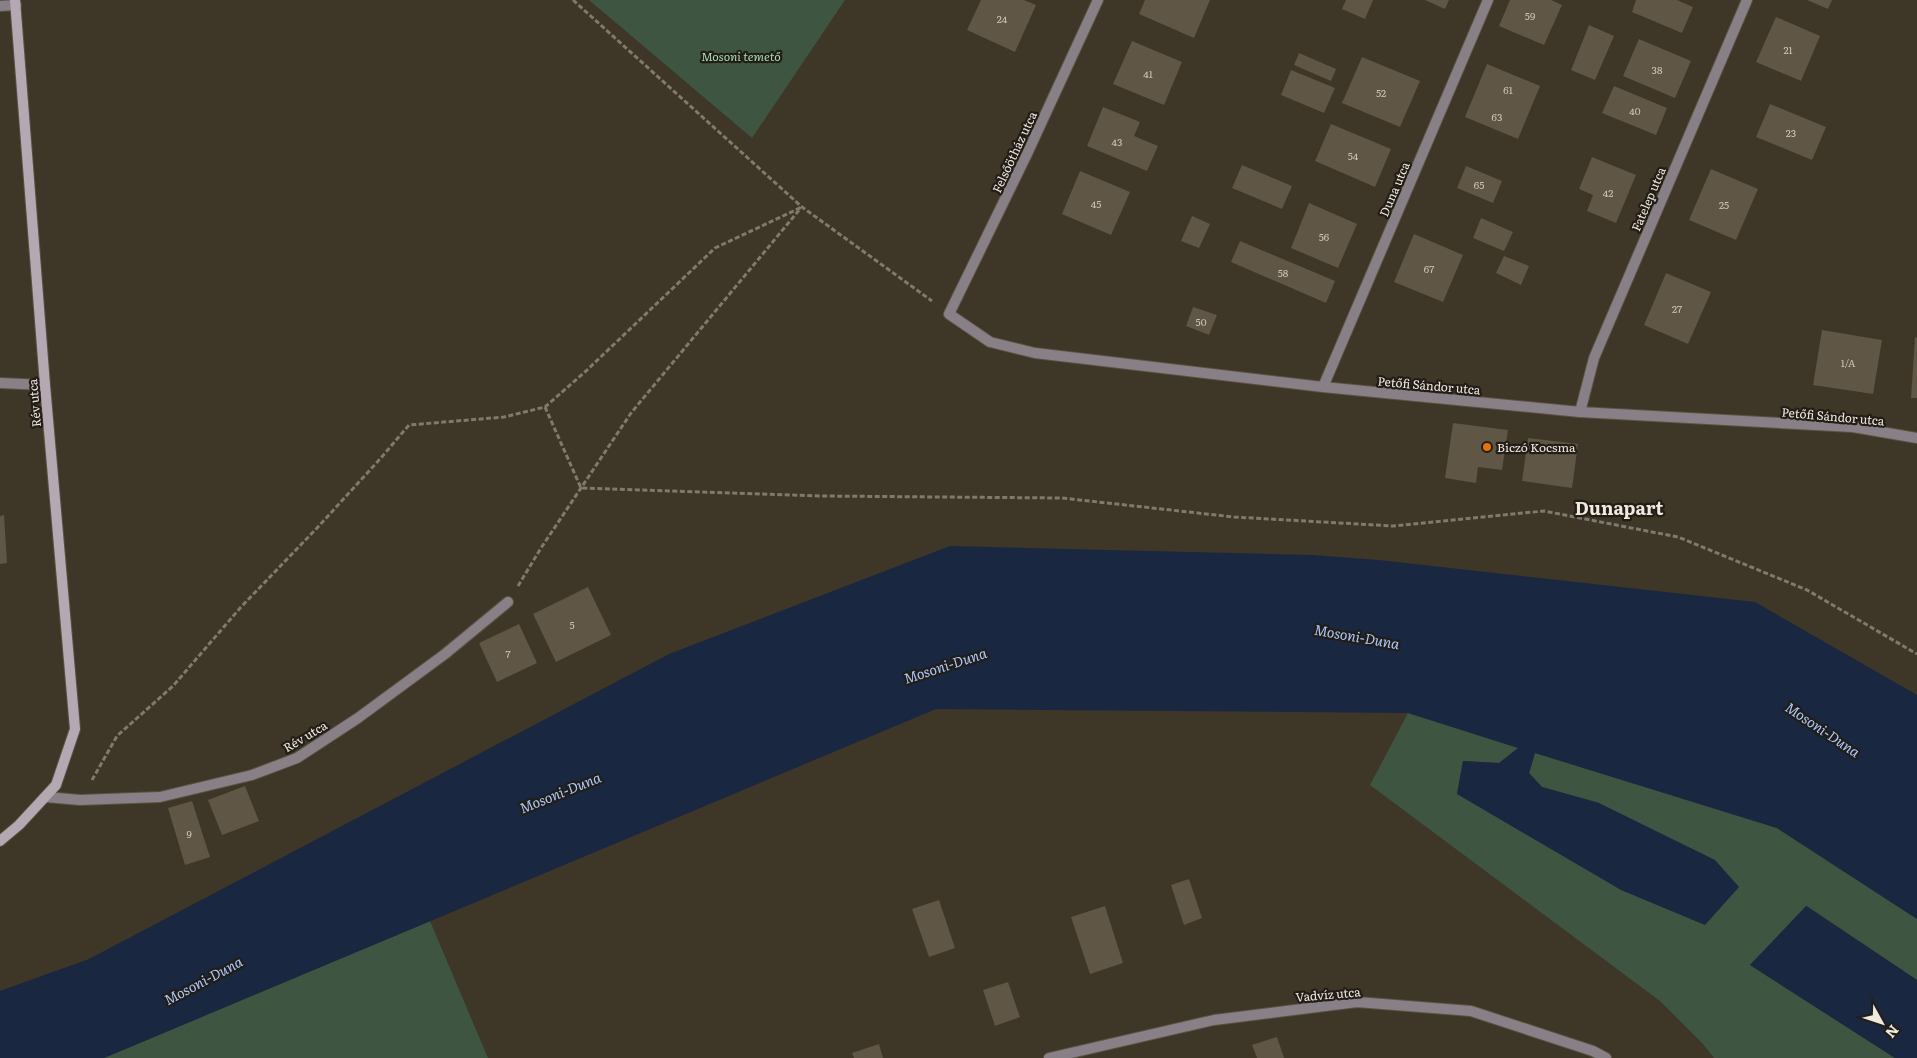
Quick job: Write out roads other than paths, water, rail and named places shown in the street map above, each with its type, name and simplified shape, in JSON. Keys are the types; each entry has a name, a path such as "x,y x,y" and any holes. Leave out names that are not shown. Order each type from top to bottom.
{"main road":[{"name":"Rév utca","path":"0,840 19,825 56,785 75,728 45,385 16,2"}],"street":[{"name":"Felsőötház utca","path":"949,314 1027,154 1098,0"},
{"name":"Duna utca","path":"1323,387 1488,0"},
{"name":"Fatelep utca","path":"1580,412 1594,358 1748,0"},
{"path":"0,6 16,2"},
{"name":"Petőfi Sándor utca","path":"949,314 990,342 1035,353 1323,387 1580,412 1853,427 1917,438"},
{"path":"0,383 45,385"},
{"name":"Rév utca","path":"46,797 80,800 160,797 252,775 297,758 382,701 445,654 508,602"},
{"name":"Vadvíz utca","path":"1049,1058 1214,1020 1357,1002 1471,1011 1593,1051 1606,1058"}],"water":[{"name":"Mosoni-Duna","path":"950,546 1312,555 1379,560 1755,602 1917,695 1917,919 1777,828 1535,753 1529,773 1542,787 1599,803 1715,860 1739,887 1705,925 1621,890 1457,794 1463,761 1499,763 1518,748 1408,713 936,709 104,1058 0,1058 0,991 89,959 669,654"},
{"path":"1806,906 1917,980 1917,1058 1895,1058 1750,965"}],"place":[{"name":"Biczó Kocsma","path":"1487,447"}],"district":[{"name":"Dunapart","path":"1619,507"}],"park label":[{"name":"Mosoni temető","path":"741,56"}]}
